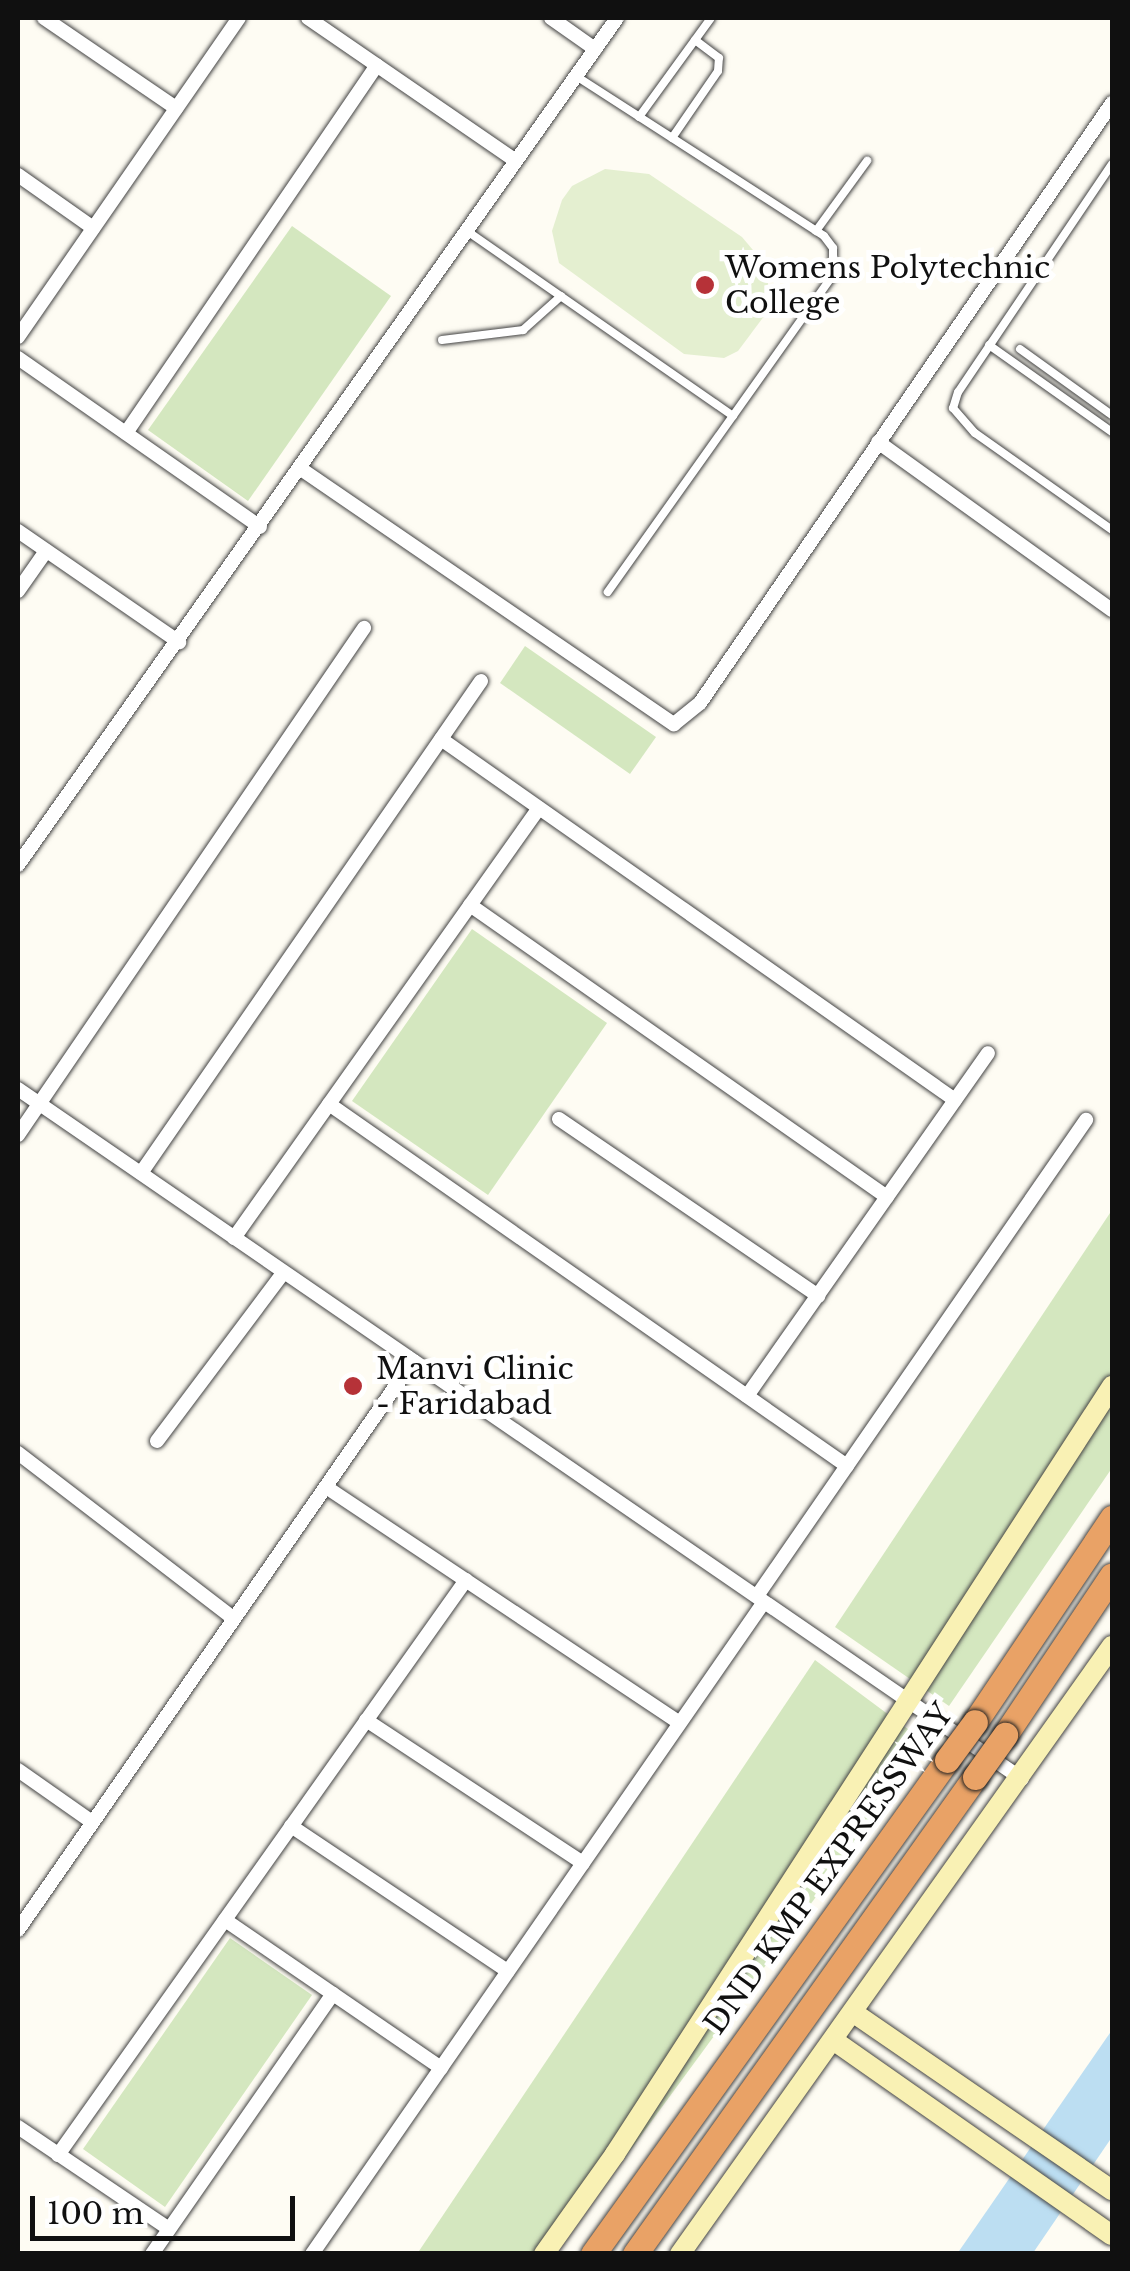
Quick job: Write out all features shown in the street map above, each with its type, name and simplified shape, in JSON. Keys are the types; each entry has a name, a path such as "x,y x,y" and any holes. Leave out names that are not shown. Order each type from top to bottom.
{"highway":[{"name":"DND KMP EXPRESSWAY","path":"593,2254 975,1722 1112,1518"},
{"path":"635,2254 975,1777 1112,1575"}],"street":[{"path":"44,18 176,108"},
{"path":"18,337 239,18"},
{"path":"308,18 516,161"},
{"path":"551,18 595,49"},
{"path":"18,865 617,18"},
{"path":"126,433 377,65"},
{"path":"301,469 674,724 700,702 1112,103"},
{"path":"18,176 93,228"},
{"path":"18,358 260,527"},
{"path":"878,442 1112,610"},
{"path":"18,531 179,642"},
{"path":"18,591 46,551"},
{"path":"18,1135 364,628"},
{"path":"140,1173 481,680"},
{"path":"441,738 955,1100"},
{"path":"234,1238 539,808"},
{"path":"470,905 887,1197"},
{"path":"747,1396 988,1053"},
{"path":"18,1088 1022,1778"},
{"path":"329,1104 847,1466"},
{"path":"559,1119 818,1296"},
{"path":"312,2254 680,1723 847,1466 1086,1120"},
{"path":"157,1441 284,1272"},
{"path":"18,1930 413,1361"},
{"path":"544,2254 615,2154 904,1699 1112,1386"},
{"path":"18,1453 234,1619"},
{"path":"326,1486 680,1723"},
{"path":"58,2154 466,1580"},
{"path":"680,2254 1022,1778 1112,1646"},
{"path":"366,1720 583,1863"},
{"path":"18,1770 92,1822"},
{"path":"291,1826 508,1971"},
{"path":"225,1920 441,2068"},
{"path":"152,2254 333,1994"},
{"path":"854,2013 1110,2188"},
{"path":"833,2040 1112,2235"},
{"path":"18,2127 169,2229"}],"lane":[{"path":"639,117 710,18"},
{"path":"672,138 718,71 719,58 694,40"},
{"path":"576,76 816,231 833,248 833,276 608,592"},
{"path":"816,231 867,162"},
{"path":"1112,164 958,392 958,418 1112,530"},
{"path":"467,231 732,416"},
{"path":"442,340 524,330 561,296"},
{"path":"989,345 1112,432"},
{"path":"1020,349 1112,415"}],"green space":[{"path":"605,169 649,174 742,237 758,256 768,276 768,311 738,351 724,358 684,354 559,263 552,231 562,200 572,186"},
{"path":"292,226 391,296 248,501 148,430"},
{"path":"525,646 656,737 630,774 500,683"},
{"path":"472,929 607,1023 488,1195 352,1101"},
{"path":"1112,1210 1112,1468 949,1706 835,1627"},
{"path":"815,1660 928,1744 555,2253 417,2254"},
{"path":"230,1938 312,1995 165,2207 83,2149"}],"water":[{"path":"1112,2030 1112,2137 1033,2253 957,2254"}],"place":[{"name":"Womens Polytechnic College","path":"705,285"},
{"name":"Manvi Clinic - Faridabad","path":"353,1386"}]}
